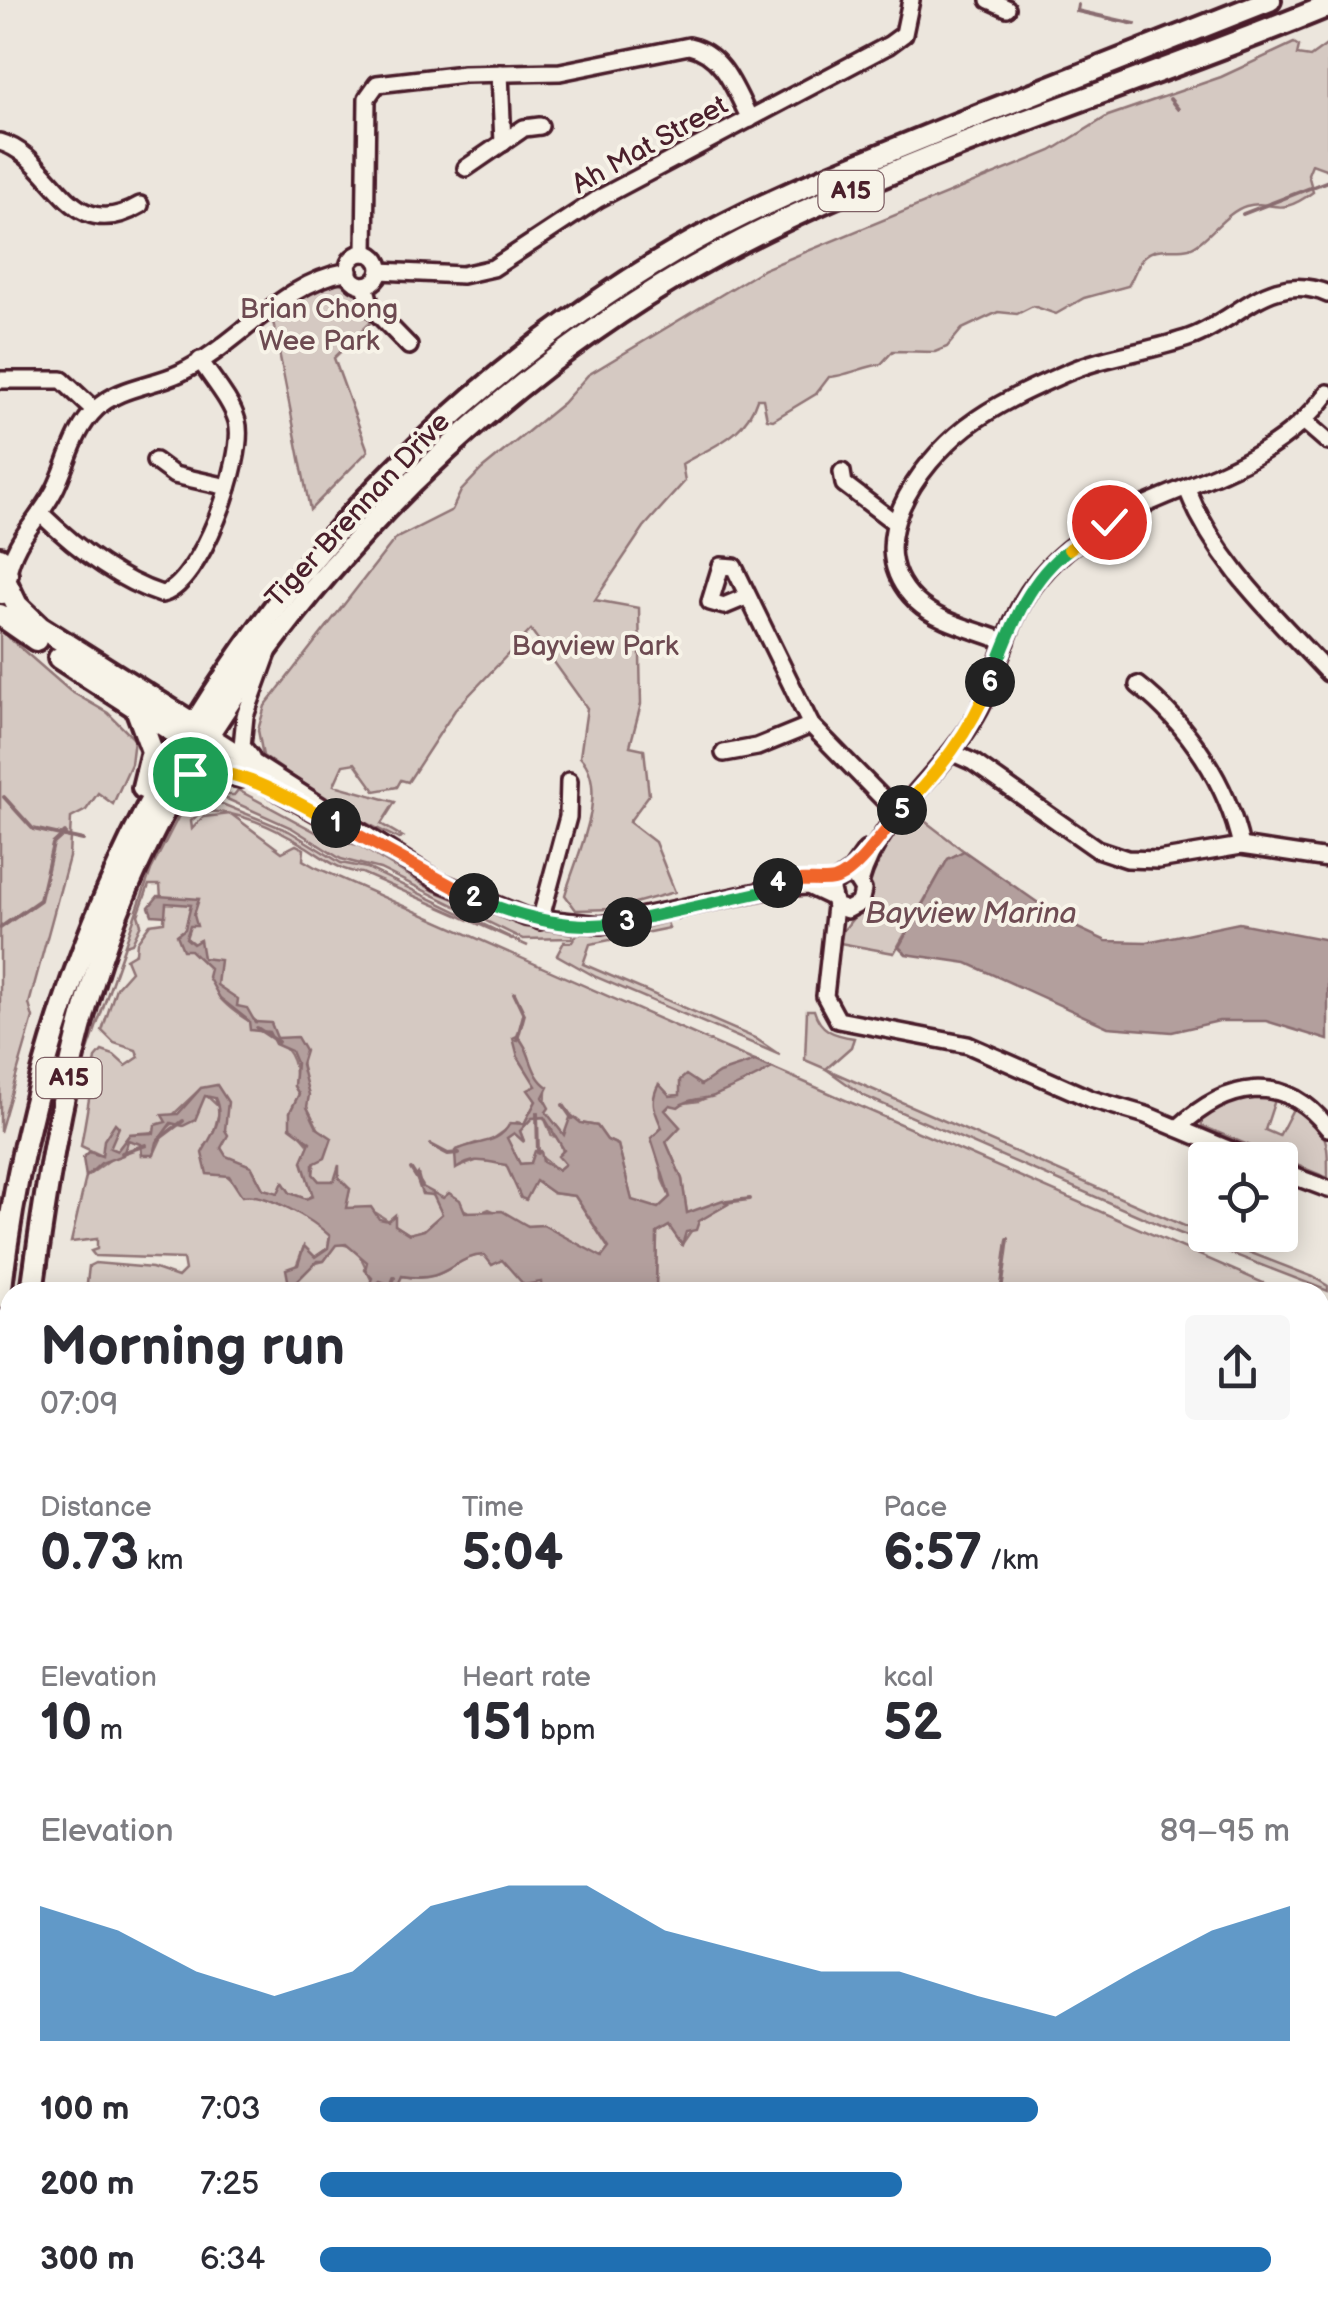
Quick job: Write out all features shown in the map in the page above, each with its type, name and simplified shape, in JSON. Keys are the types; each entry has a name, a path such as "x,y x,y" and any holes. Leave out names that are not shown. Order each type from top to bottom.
{"main road":[{"name":"Tiger Brennan Drive","path":"34,1282 54,1154 90,991 136,871 178,788 214,690 258,627 328,541 407,457 519,359 640,274 782,196 1270,0"},
{"name":"Tiger Brennan Drive","path":"2,1282 15,1198 51,1045 67,992 131,833 196,736 424,470 527,378 646,296 740,242 840,195 1328,6"},
{"path":"3,578 16,605 30,620 135,698 187,702 203,699 214,690"},
{"path":"0,614 196,736"},
{"path":"131,833 132,812 148,779 152,751 135,698"}],"street":[{"name":"Ah Mat Street","path":"380,271 445,276 488,270 598,199 889,46 904,34 912,0"},
{"path":"989,0 1007,8"},
{"path":"1247,40 1328,14"},
{"path":"365,253 366,106 371,88 382,83 560,72 689,46 708,52 722,66 750,119"},
{"path":"500,73 503,142"},
{"path":"466,168 524,128 540,126"},
{"path":"0,142 28,155 78,209 112,215 140,205"},
{"path":"365,253 376,258 380,271 376,279 365,285 354,281 348,271 353,258 365,253"},
{"path":"3,578 15,546 36,517 94,410 114,396 183,372 308,282 348,271"},
{"path":"365,285 371,307 409,346"},
{"path":"1006,642 936,615 917,602 896,569 891,545 894,522 920,477 945,446 968,426 1022,394 1102,359 1187,339 1276,289 1309,287 1328,294"},
{"path":"36,517 78,548 165,594 175,588 216,524 228,486 237,421 200,360"},
{"path":"0,380 62,380 94,410"},
{"path":"1211,1142 1091,1100 951,1039 844,1022 825,1002 829,953 842,892 898,814 953,753 979,712 1034,584 1064,552 1109,522 1236,468 1306,422 1328,392"},
{"path":"1306,422 1328,442"},
{"path":"155,461 174,475 228,486"},
{"path":"842,472 844,484 894,522"},
{"path":"1187,489 1203,528 1225,562 1328,672"},
{"path":"0,544 36,517"},
{"path":"748,596 810,726 898,814"},
{"path":"268,650 242,733 244,750 372,840"},
{"path":"1138,685 1170,710 1232,806 1241,846"},
{"path":"724,753 757,747 810,726"},
{"path":"196,736 254,760"},
{"path":"196,736 263,786 372,840 470,896 540,921 618,924 762,892 808,886 842,892"},
{"path":"953,753 974,762 1097,850 1127,859 1158,860 1241,846 1328,859"},
{"path":"178,788 199,771 263,786"},
{"path":"540,921 568,817 569,781"},
{"path":"1178,1128 1220,1096 1258,1090 1295,1099 1328,1128"},
{"path":"1298,1178 1328,1190"}],"green space":[{"name":"Bayview Park","path":"1294,43 1299,46 1297,55 1310,57 1328,44 1328,170 1312,164 1308,174 1313,192 1283,207 1255,204 1238,209 1189,248 1148,254 1128,286 1084,298 1056,314 1033,306 1017,314 998,312 962,329 947,347 935,352 893,351 881,364 829,377 816,394 773,420 767,419 763,399 757,399 745,423 736,431 682,464 685,481 644,527 595,600 639,608 641,704 630,746 644,749 649,795 629,822 655,842 675,892 613,909 576,910 565,895 592,805 589,771 580,757 587,708 531,630 455,710 408,782 401,780 397,787 375,791 355,763 343,765 334,785 395,802 381,824 403,837 399,839 346,813 263,756 258,730 265,706 395,539 452,510 461,491 482,469 563,403 588,375 764,269 1051,151 1108,116 1221,77"},
{"name":"Brian Chong Wee Park","path":"335,281 355,289 375,318 334,358 368,451 310,510 272,316 309,289"},
{"path":"0,630 70,691 108,713 134,739 131,764 113,804 98,793 86,810 71,818 69,857 29,1004 33,1018 0,1132"},
{"path":"238,790 327,838 358,845 434,891 524,927 573,934 572,938 523,939 380,869 341,859 292,828 218,795 234,795"},
{"path":"212,796 217,802 289,831 341,863 367,868 528,946 362,873 339,867 281,833 231,814 282,852 296,845 304,849 303,860 315,867 755,1061 701,1085 681,1087 681,1095 670,1096 659,1085 662,1179 670,1197 658,1209 632,1201 618,1145 607,1140 597,1126 580,1123 564,1135 545,1112 546,1091 519,1048 518,1057 537,1086 529,1090 536,1101 524,1124 517,1122 486,1144 456,1150 457,1168 486,1157 506,1165 528,1191 535,1180 553,1193 575,1196 609,1249 602,1258 543,1225 528,1226 489,1209 475,1215 431,1194 439,1200 442,1214 424,1230 409,1234 376,1213 345,1208 350,1189 334,1181 319,1181 313,1174 320,1132 307,1107 299,1046 277,1038 217,985 212,961 203,958 198,941 194,944 185,937 198,900 161,898 160,885 149,885 138,915 141,924 132,943 125,945 85,1059 151,870 186,802","holes":["202,811 231,814 203,817 192,829 191,821"]},
{"path":"913,812 964,851 948,859 894,953 840,943 843,931 869,898 869,867"},
{"path":"186,901 192,905 183,940 210,969 220,998 271,1035 290,1056 295,1069 294,1086 299,1094 290,1112 295,1128 311,1147 302,1162 313,1196 306,1199 290,1193 283,1183 279,1194 263,1189 251,1166 226,1157 221,1148 226,1106 201,1088 155,1132 130,1134 117,1151 110,1149 108,1139 102,1156 81,1146 96,1058 102,1051 126,1066 139,1057 136,1050 114,1043 102,1031 116,988 131,971 126,959 136,953 137,942 150,924 164,922 165,903"},
{"path":"667,922 669,928 590,944 583,964 755,1038 780,1055 596,977 557,955 564,942 572,942 577,934 633,931"},
{"path":"807,1010 814,1010 829,1031 854,1038 851,1047 826,1069 805,1060"},
{"path":"772,1068 1261,1282 656,1282 657,1233 669,1226 682,1244 698,1221 728,1204 687,1214 682,1179 666,1142 680,1127 665,1111 670,1105 699,1101"},
{"path":"826,1069 1188,1228 1188,1236 864,1096"},
{"path":"206,1095 220,1108 212,1140 205,1146 219,1167 250,1192 316,1222 330,1235 328,1248 315,1257 304,1246 290,1282 87,1282 89,1266 95,1263 152,1268 178,1277 185,1270 183,1259 95,1256 91,1251 97,1249 97,1239 71,1242 86,1177 126,1148 128,1140 141,1144 142,1155 154,1154 165,1130"},
{"path":"1239,1095 1276,1097 1265,1130 1279,1136 1295,1105 1324,1136 1328,1178 1298,1166 1298,1142 1241,1142 1202,1126 1201,1117"},
{"path":"544,1117 552,1136 559,1137 566,1164 558,1170 535,1152 531,1163 520,1164 506,1138 515,1132 524,1141 520,1131 532,1118"},
{"path":"336,1244 351,1247 364,1262 372,1281 384,1282 296,1282 313,1264 324,1261"},
{"path":"1228,1252 1249,1252 1321,1282 1305,1282"},
{"path":"485,1255 492,1265 502,1260 541,1281 396,1282 401,1276 440,1274 464,1260"}],"water":[{"name":"Bayview Marina","path":"964,851 1067,923 1106,941 1147,942 1239,923 1328,940 1328,1040 1266,1021 1219,1021 1172,1032 1108,1027 967,963 906,954 899,947 948,859"},
{"path":"158,896 199,899 194,915 197,926 190,926 186,938 193,944 200,940 203,958 220,960 217,985 238,999 237,1006 247,1008 255,1022 271,1023 277,1038 297,1037 305,1051 301,1064 309,1095 307,1107 317,1128 332,1138 325,1158 313,1164 313,1174 319,1181 334,1181 339,1165 339,1178 350,1189 346,1208 371,1207 379,1219 388,1221 395,1215 395,1225 409,1234 424,1230 442,1214 433,1195 422,1194 418,1174 421,1186 443,1198 449,1193 460,1200 465,1212 502,1211 528,1226 543,1225 602,1257 609,1248 575,1196 553,1193 536,1181 526,1200 521,1198 506,1165 475,1161 456,1169 455,1151 500,1136 510,1123 524,1124 536,1101 528,1090 536,1086 518,1057 513,1038 517,1036 537,1076 548,1087 543,1097 549,1108 546,1112 564,1135 571,1115 581,1123 597,1126 607,1140 618,1145 632,1200 658,1208 670,1197 651,1138 662,1128 654,1101 659,1084 670,1096 680,1095 680,1080 686,1075 701,1085 719,1073 755,1061 772,1068 714,1096 678,1107 670,1105 665,1110 680,1127 666,1142 682,1179 687,1213 723,1200 728,1204 699,1221 696,1230 686,1232 682,1245 669,1226 657,1233 656,1282 521,1282 502,1260 492,1265 484,1255 431,1276 371,1282 365,1270 367,1262 346,1244 336,1245 299,1282 288,1282 286,1269 298,1265 304,1246 315,1257 328,1248 330,1236 276,1203 242,1196 229,1176 207,1174 202,1153 218,1120 215,1098 205,1096 195,1120 183,1126 171,1123 157,1142 154,1155 142,1155 141,1144 128,1140 123,1155 101,1163 86,1177 83,1158 89,1152 102,1156 104,1140 115,1123 119,1127 110,1148 117,1151 130,1134 154,1133 155,1125 166,1122 162,1115 178,1114 201,1088 217,1085 228,1102 228,1135 221,1148 226,1156 251,1166 263,1189 278,1193 283,1182 290,1193 306,1199 313,1196 302,1161 310,1142 290,1127 290,1112 299,1094 294,1086 296,1063 291,1051 275,1044 269,1032 250,1030 249,1021 220,998 208,977 210,969 190,950 183,950 177,935 185,929 191,905 166,903 165,916 152,915 149,907","holes":["544,1117 564,1150 558,1156 565,1164 558,1170 543,1162 541,1151 535,1151 531,1163 520,1164 507,1138 514,1133 524,1142 520,1131 532,1118"]}],"waterway":[{"path":"1078,5 1077,11 1135,24"},
{"path":"1170,99 1178,109"},
{"path":"1243,214 1328,181"},
{"path":"4,797 33,829 83,840"},
{"path":"0,928 40,900 53,844 65,833"},
{"path":"514,993 524,1014 517,1040"},
{"path":"257,1028 278,1042"},
{"path":"563,1105 572,1118"},
{"path":"537,1113 538,1153"},
{"path":"159,1139 183,1121"},
{"path":"122,1153 146,1145"},
{"path":"431,1145 448,1154 459,1153"},
{"path":"411,1169 422,1186"},
{"path":"726,1202 750,1199"},
{"path":"1002,1282 1008,1239"},
{"path":"393,1282 394,1278"}],"route":[{"path":"190,774 219,774 263,786 372,840 470,896 540,921 575,926 618,924 762,892 789,880 817,878 832,882 851,871 953,753 979,712 1016,614 1034,584 1064,552 1109,522"}]}
